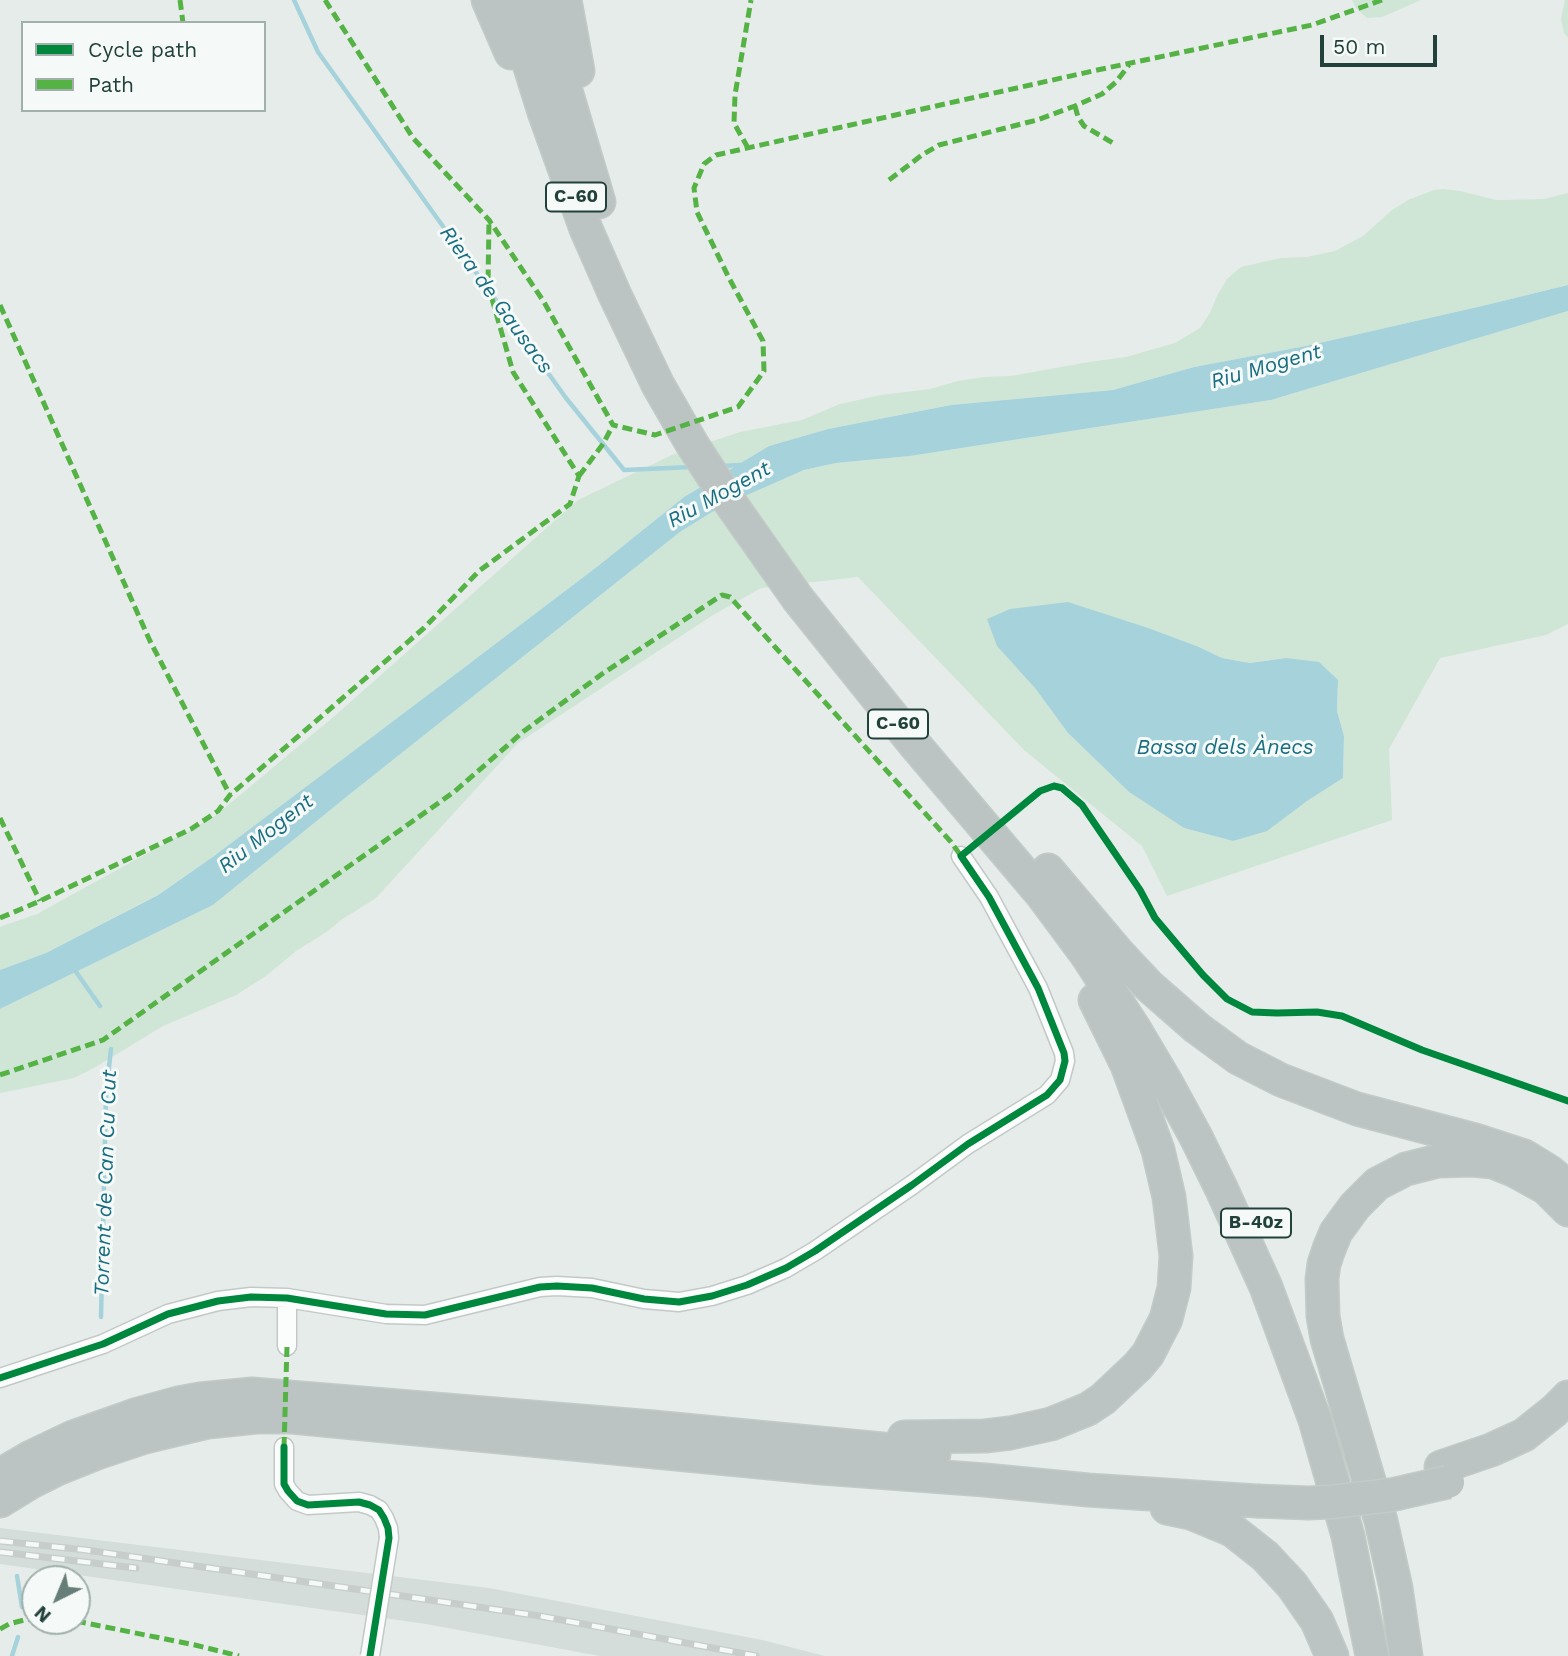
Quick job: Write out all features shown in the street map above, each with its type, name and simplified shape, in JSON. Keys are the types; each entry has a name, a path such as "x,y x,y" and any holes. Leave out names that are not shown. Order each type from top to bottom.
{"highway":[{"path":"488,0 584,189"},
{"name":"C-60","path":"513,0 525,51 541,100 635,294 650,329 666,381 721,459 808,599 916,746 1010,841"},
{"name":"C-60","path":"539,0 584,189"},
{"path":"565,0 583,95 584,189"},
{"path":"1010,841 1149,986 1197,1028 1238,1058 1282,1080 1357,1109 1475,1140 1524,1156 1568,1187"},
{"path":"849,1445 878,1436 985,1436 1010,1433 1068,1418 1103,1399 1139,1366 1159,1334 1170,1306 1176,1256 1171,1209 1158,1150 1127,1065 1010,841"},
{"name":"B-40z","path":"1010,841 1043,896 1086,954 1134,1028 1166,1082 1196,1138 1266,1287 1315,1420 1348,1536 1372,1656"},
{"name":"B-40z","path":"1010,841 1122,981 1180,1073 1231,1169 1266,1243 1342,1446 1366,1533 1389,1656"},
{"path":"1406,1656 1396,1588 1381,1521 1327,1339 1322,1279 1329,1249 1336,1232 1355,1206 1377,1184 1406,1169 1438,1161 1493,1162 1546,1188 1568,1210"},
{"path":"0,1475 73,1437 138,1414 200,1399 251,1394 849,1445 1127,1474 1256,1493"},
{"path":"1445,1475 1524,1435 1547,1418 1568,1397"},
{"path":"0,1501 57,1469 145,1437 208,1422 256,1417 303,1418 1087,1490 1256,1493 1360,1483 1416,1474 1445,1475 1483,1471 1517,1456 1568,1422"},
{"path":"1087,1490 1191,1513 1232,1530 1265,1556 1292,1585 1317,1621 1332,1656"}],"street":[{"path":"0,1378 80,1353 168,1314 218,1301 251,1297 287,1298 386,1314 425,1315 540,1287 592,1288 644,1299 679,1302 712,1296 747,1285 786,1268 912,1185 968,1144 1047,1095 1060,1080 1064,1053 1038,988 989,897 961,856"},
{"path":"287,1298 287,1346"},
{"path":"284,1447 285,1484 297,1501 308,1505 359,1502 379,1510 384,1518 388,1538 370,1656"}],"shaded area":[{"path":"0,1528 489,1588 762,1640 825,1656 600,1656 426,1624 91,1577 91,1565 21,1567 0,1564"}],"green space":[{"path":"1352,0 1421,0 1382,17 1367,18"},
{"path":"1565,0 1568,0 1568,38 1561,19"},
{"path":"1443,189 1496,200 1544,199 1568,193 1568,285 1306,346 1194,367 1113,390 951,405 828,429 769,446 684,497 457,673 214,856 157,895 46,953 0,970 0,927 37,914 215,816 337,714 578,500 674,454 740,432 802,420 840,404 881,395 930,389 958,381 1011,376 1126,357 1175,343 1200,328 1227,279 1241,267 1281,258 1307,257 1335,251 1363,236 1392,210 1408,200"},
{"path":"1568,311 1568,624 1546,635 1440,658 1389,749 1392,820 1167,896 1142,846 1024,750 858,577 761,588 713,615 518,743 376,898 296,951 266,976 236,995 163,1026 74,1078 0,1093 0,1009 213,905 680,532 720,507 804,470 836,463 910,456 1271,400","holes":["1199,647 1222,658 1250,663 1286,658 1338,680 1337,711 1344,736 1343,778 1233,841 1184,828 1129,792 1068,733 1035,688"]}],"water":[{"name":"Riu Mogent","path":"1568,285 1568,311 1271,400 910,456 836,463 804,470 720,507 680,532 213,905 0,1009 0,970 46,953 158,895 457,673 684,497 769,446 828,429 951,405 1113,390 1194,367 1306,346"},
{"name":"Bassa dels Ànecs","path":"1068,602 1148,628 1222,658 1250,663 1286,658 1319,662 1338,680 1337,711 1344,736 1343,778 1267,831 1233,841 1184,828 1129,792 1068,733 1035,688 997,646 987,619 1010,609"}],"waterway":[{"name":"Riera de Gausacs","path":"294,0 318,52 566,398 624,470 692,467"},
{"name":"Riera de Gausacs","path":"722,466 741,465"},
{"name":"Torrent de Can Cu Cut","path":"74,969 100,1006"},
{"name":"Torrent de Can Cu Cut","path":"101,1317 106,1094 111,1049"},
{"name":"Torrent de Can Cu Cut","path":"17,1576 21,1601"},
{"name":"Torrent de Can Cu Cut","path":"12,1656 18,1637"}],"railway":[{"path":"0,1541 86,1550 540,1616 756,1656"},
{"path":"0,1552 136,1568"}],"marked path":[{"path":"180,0 183,21"},
{"path":"325,0 413,138 489,220 544,302 613,425 655,435 738,407 764,371 763,341 697,212 694,188 704,164 716,155 1312,25 1382,0"},
{"path":"748,148 734,123 735,95 751,0"},
{"path":"889,180 939,145 1037,120 1102,94 1129,65"},
{"path":"1075,106 1084,126 1113,143"},
{"path":"0,918 191,829 218,811 230,795 424,628 479,571 570,504 579,476 513,372 488,285 489,220"},
{"path":"0,305 150,641 230,795"},
{"path":"579,476 603,444 613,425"},
{"path":"0,1075 103,1040 454,792 524,731 602,674 722,595 730,597 961,856 966,853"},
{"path":"0,818 40,901"},
{"path":"284,1447 287,1346"},
{"path":"0,1629 21,1621"},
{"path":"91,1624 239,1656"}],"cycle path":[{"path":"0,1378 103,1344 168,1314 218,1301 251,1297 287,1298 386,1314 425,1315 540,1287 557,1286 592,1288 644,1299 679,1302 712,1296 747,1285 786,1268 912,1185 968,1144 1047,1095 1060,1080 1065,1061 1064,1053 1038,988 989,897 961,856 1040,791 1054,786 1062,788 1082,805 1140,890 1155,918 1227,999 1252,1012 1317,1012 1342,1016 1422,1050 1568,1101"},
{"path":"284,1447 284,1484 297,1501 308,1505 359,1502 379,1510 384,1518 389,1538 370,1656"}]}
